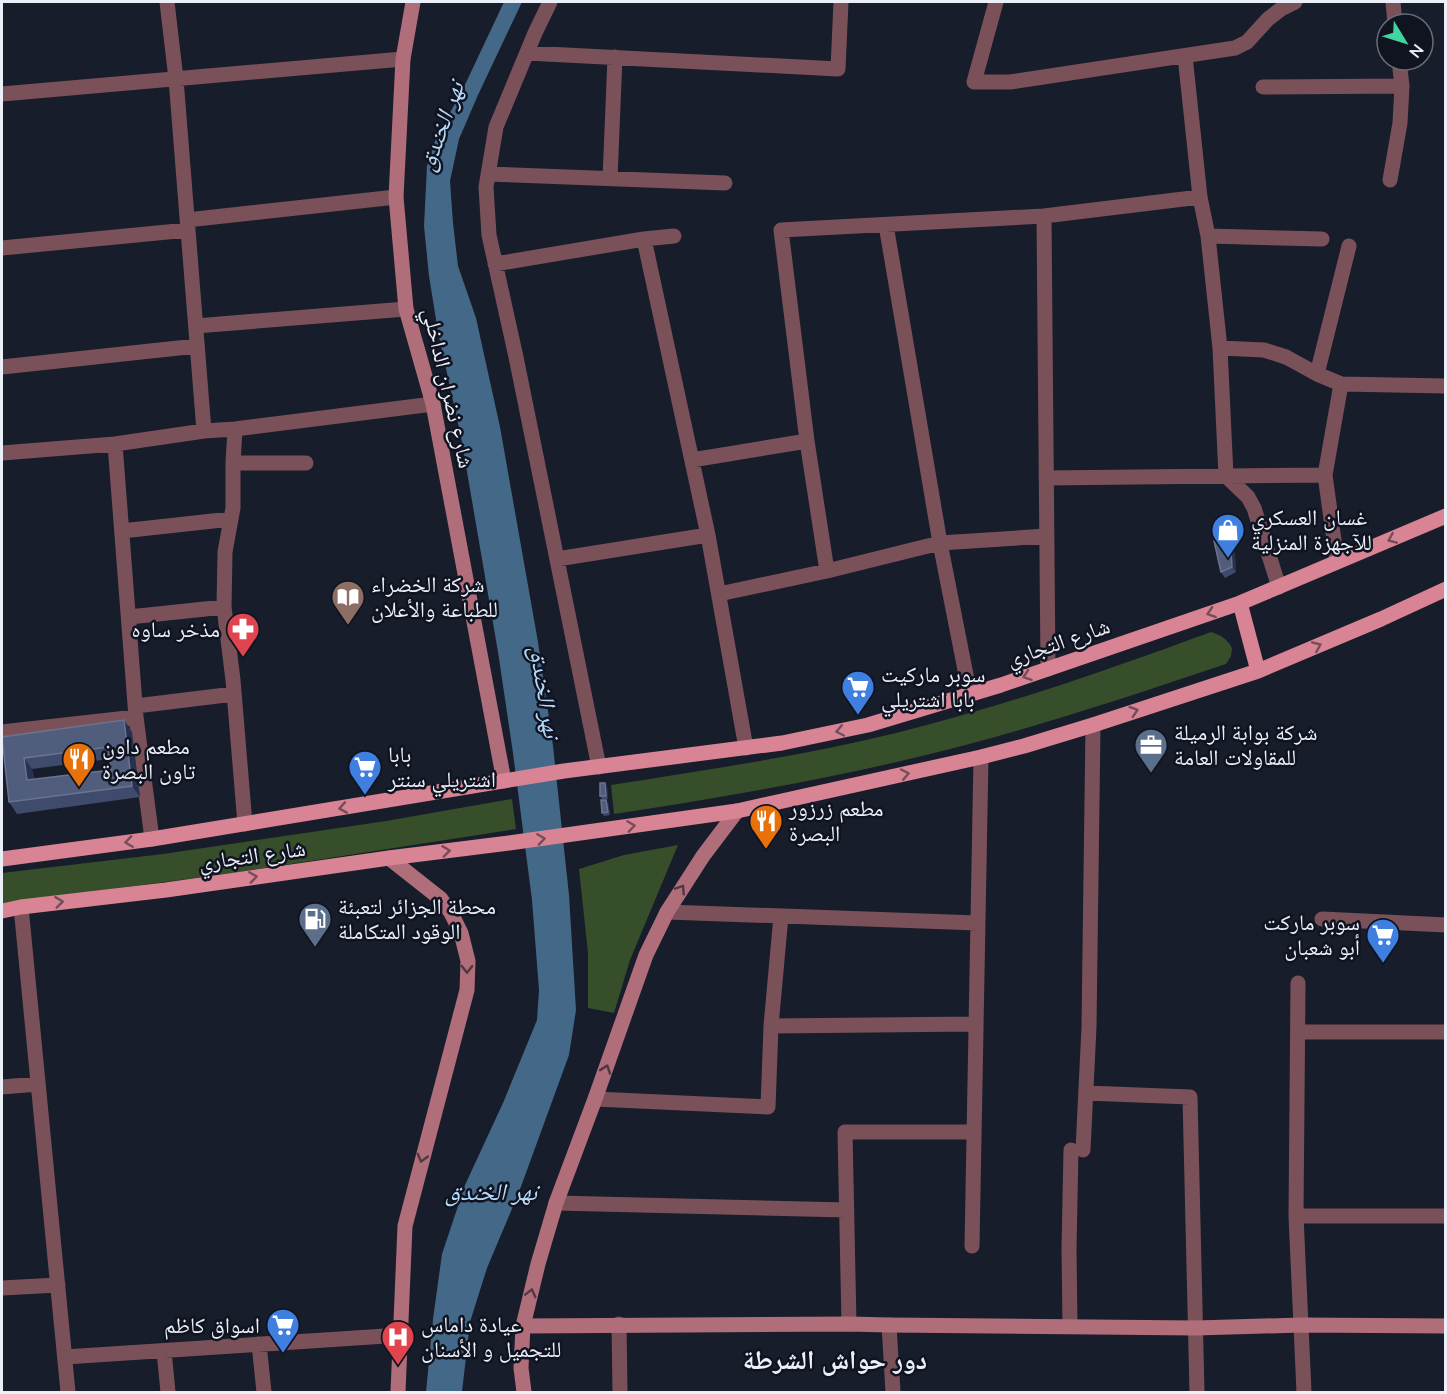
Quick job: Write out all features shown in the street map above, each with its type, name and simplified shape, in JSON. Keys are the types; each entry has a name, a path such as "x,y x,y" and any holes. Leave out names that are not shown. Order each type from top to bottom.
{"main road":[{"name":"شارع التجاري","path":"2,860 152,839 564,771 782,743 868,725 1048,669 1240,603 1446,516"},
{"path":"737,811 981,757 1093,725 1258,671 1446,589"},
{"path":"1240,603 1258,671"},
{"name":"شارع التجاري","path":"2,911 737,811"}],"street":[{"path":"166,2 176,79 204,431"},
{"name":"شارع نضران الداخلي","path":"413,2 403,59 396,197 406,309 433,404 504,781"},
{"path":"550,2 496,127 486,187 489,235 599,767"},
{"path":"527,53 838,69 841,2"},
{"path":"996,2 974,82 1010,82 1235,48 1247,42 1268,19 1281,9 1295,2"},
{"path":"1185,56 1200,197 1209,236 1220,348 1226,476 1248,497 1254,508 1278,586"},
{"path":"610,179 615,57"},
{"path":"2,94 403,59"},
{"path":"1390,180 1400,123 1400,72"},
{"path":"1263,87 1402,86"},
{"path":"488,174 725,183"},
{"path":"2,248 396,197"},
{"path":"827,570 807,441 781,230 1044,216 1200,197"},
{"path":"1044,216 1048,669"},
{"path":"886,225 940,543 970,694"},
{"path":"495,264 644,239 675,236"},
{"path":"1209,236 1322,238"},
{"path":"644,239 708,535 746,748"},
{"path":"1317,374 1349,246"},
{"path":"196,326 406,309"},
{"path":"2,367 197,346"},
{"path":"1220,348 1264,350 1286,357 1341,384 1446,386"},
{"path":"1337,562 1325,475 1341,384"},
{"path":"2,453 116,444 204,431 433,404"},
{"path":"236,429 233,508 225,552 224,607 245,824"},
{"path":"692,460 807,441"},
{"path":"116,444 136,711 152,839"},
{"path":"233,463 306,463"},
{"path":"1046,478 1325,475"},
{"path":"122,531 231,519"},
{"path":"557,559 708,535"},
{"path":"719,594 940,543 1047,536"},
{"path":"129,617 224,607"},
{"path":"2,732 234,694"},
{"path":"1070,1326 1069,1248 1077,1150 1086,1093 1089,1027 1093,725"},
{"path":"972,1246 981,757"},
{"path":"524,1392 521,1368 523,1326 538,1264 556,1203 596,1099 646,955 667,912 703,856 737,811"},
{"path":"389,858 441,899 461,933 468,961 467,990 405,1226 398,1392"},
{"path":"21,907 68,1392"},
{"path":"667,912 978,923"},
{"path":"596,1099 768,1107 771,1026 781,916"},
{"path":"1322,919 1446,925"},
{"path":"1298,982 1296,1216 1304,1392"},
{"path":"771,1026 976,1024"},
{"path":"1298,1032 1446,1032"},
{"path":"2,1087 38,1084"},
{"path":"1086,1093 1190,1097 1197,1392"},
{"path":"849,1324 845,1132 974,1132"},
{"path":"556,1203 847,1210"},
{"path":"1296,1216 1446,1216"},
{"path":"2,1288 58,1285"},
{"path":"523,1326 618,1324 1196,1328 1301,1325 1446,1326"},
{"path":"618,1324 621,1392"},
{"path":"889,1326 892,1392"},
{"path":"65,1357 400,1335"},
{"path":"259,1344 264,1392"},
{"path":"164,1351 168,1392"}],"green space":[{"path":"1211,632 1218,634 1232,648 1231,656 1226,664 1075,713 999,736 884,765 691,802 614,814 611,785 790,756 896,733 1055,687"},
{"path":"512,799 516,829 239,872 2,904 2,873 163,854 386,821"},
{"path":"678,845 630,960 614,1013 588,1008 588,953 579,869 624,855"}],"water":[{"name":"نهر الخندق","path":"504,2 522,2 459,139 450,181 453,223 458,266 476,318 500,427 538,642 553,746 569,895 576,1010 569,1055 519,1192 487,1268 470,1322 462,1392 426,1392 442,1254 465,1185 503,1103 537,1020 539,990 532,900 498,652 461,437 438,332 424,226 427,166 436,138 463,89"}],"building":[{"name":"غسان العسكري للآجهزة المنزلية","path":"1230,534 1232,567 1221,572 1214,541"},
{"path":"124,720 132,786 9,802 2,737","holes":["108,747 111,770 27,780 24,758"]},
{"path":"600,783 605,783 606,796 600,796"},
{"path":"601,800 606,800 608,812 602,813"}],"place":[{"name":"غسان العسكري للآجهزة المنزلية","path":"1228,559"},
{"name":"شركة الخضراء للطباعة والأعلان","path":"348,626"},
{"name":"مذخر ساوه","path":"243,658"},
{"name":"سوبر ماركيت بابا اشتريلي","path":"858,716"},
{"name":"شركة بوابة الرميلة للمقاولات العامة","path":"1151,774"},
{"name":"مطعم داون تاون البصرة","path":"79,788"},
{"name":"بابا اشتريلي سنتر","path":"365,796"},
{"name":"مطعم زرزور البصرة","path":"766,850"},
{"name":"محطة الجزائر لتعبئة الوقود المتكاملة","path":"315,948"},
{"name":"سوبر ماركت أبو شعبان","path":"1383,964"},
{"name":"اسواق كاظم","path":"283,1354"},
{"name":"عيادة داماس للتجميل و الأسنان","path":"398,1366"}],"district":[{"name":"دور حواش الشرطة","path":"835,1360"}]}
